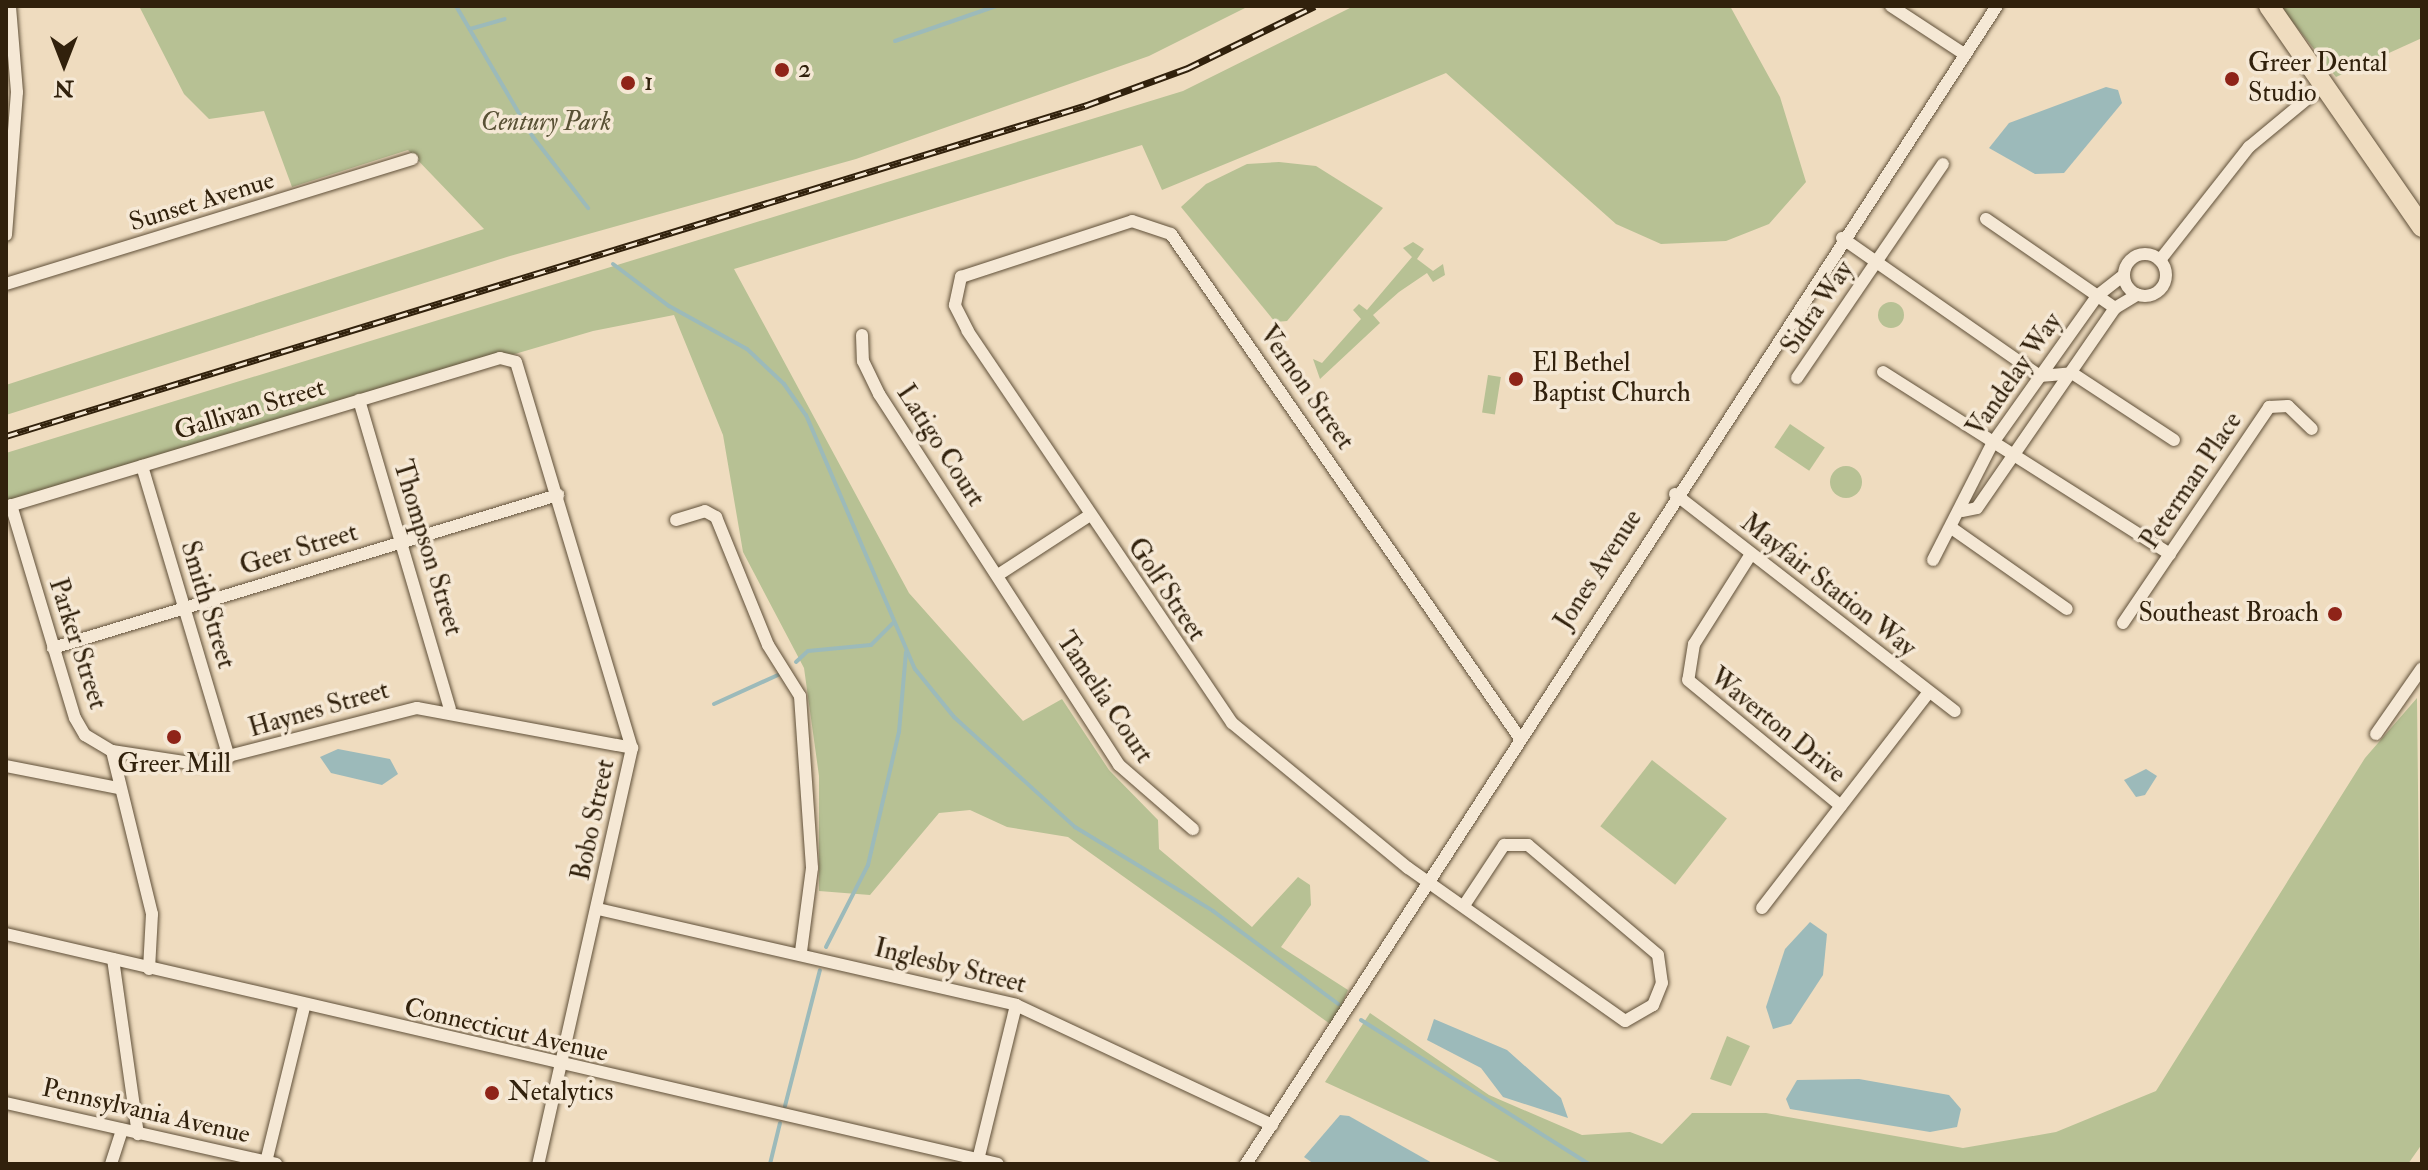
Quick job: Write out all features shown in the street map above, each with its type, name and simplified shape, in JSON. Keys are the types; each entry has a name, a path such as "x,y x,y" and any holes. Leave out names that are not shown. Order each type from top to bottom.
{"main road":[{"path":"2269,6 2422,227"}],"street":[{"path":"6,235 17,92 10,6"},
{"path":"1891,6 1964,54"},
{"name":"Jones Avenue","path":"1246,1164 1675,494 1997,6"},
{"path":"2160,260 2134,257 2124,275 2137,295 2163,286 2160,260 2249,147 2324,85"},
{"name":"Sunset Avenue","path":"6,284 412,159"},
{"name":"Sidra Way","path":"1797,378 1943,164"},
{"path":"1986,219 2115,308"},
{"name":"Vernon Street","path":"976,268 1132,221 1171,234 1519,737"},
{"path":"1842,238 2040,376 2072,373 2174,440"},
{"name":"Golf Street","path":"976,268 957,282 957,310 1090,515 1232,723 1430,881 1625,1021 1653,1005 1664,969 1658,955 1528,845 1504,845 1465,904"},
{"name":"Vandelay Way","path":"1933,560 1963,511 1960,497 1992,444 2097,296 2124,275"},
{"name":"Vandelay Way","path":"1963,511 1977,508 2115,308 2137,295"},
{"name":"Latigo Court","path":"862,335 863,361 879,394 998,575"},
{"name":"Gallivan Street","path":"8,506 507,356"},
{"name":"Bobo Street","path":"507,356 521,370 632,748 538,1164"},
{"path":"1883,372 1992,444 2015,451 2170,554"},
{"name":"Thompson Street","path":"359,400 450,709"},
{"name":"Peterman Place","path":"2123,623 2269,407 2288,406 2312,429"},
{"name":"Smith Street","path":"142,466 229,757"},
{"name":"Mayfair Station Way","path":"1675,494 1955,711"},
{"name":"Geer Street","path":"53,648 558,495"},
{"name":"Parker Street","path":"8,506 79,726 112,751"},
{"path":"676,520 705,511 716,517 768,645 800,696 812,868 801,952"},
{"path":"998,575 1090,515"},
{"path":"1953,529 2067,609"},
{"name":"Waverton Drive","path":"1751,554 1694,644 1688,680 1841,806"},
{"name":"Tamelia Court","path":"998,575 1119,765 1193,829"},
{"path":"2376,734 2422,668"},
{"path":"1762,908 1929,692"},
{"name":"Haynes Street","path":"112,751 172,765 229,757 389,711 450,709 632,748"},
{"path":"112,751 118,788 152,914 149,969"},
{"path":"6,766 118,788"},
{"name":"Inglesby Street","path":"598,909 801,952 1016,1005 1272,1125"},
{"name":"Connecticut Avenue","path":"6,934 304,1007 978,1162 998,1164"},
{"path":"113,959 138,1134"},
{"path":"978,1162 1016,1005"},
{"path":"271,1163 304,1007"},
{"name":"Pennsylvania Avenue","path":"6,1103 271,1163"},
{"path":"111,1164 122,1130"}],"green space":[{"name":"Century Park","path":"139,6 1249,6 1149,56 856,159 510,256 6,415 6,385 484,229 408,150 292,187 264,111 209,119 184,94"},
{"path":"1354,6 1730,6 1780,97 1806,182 1769,224 1726,241 1661,244 1616,224 1446,73 1162,190 1142,145 734,269 909,593 1023,721 1062,699 1109,770 1158,820 1159,849 1252,927 1298,877 1310,885 1311,905 1281,947 1348,990 1333,1026 1068,837 1007,827 970,810 939,813 870,895 819,891 819,776 804,668 743,552 723,435 674,315 593,331 6,503 6,453 1183,91"},
{"path":"2280,6 2422,6 2422,38 2336,77"},
{"path":"1279,162 1316,166 1383,208 1287,321 1275,322 1181,207 1206,184 1247,164"},
{"path":"1413,242 1424,249 1417,259 1433,271 1443,264 1445,275 1433,282 1427,273 1399,292 1373,315 1380,323 1320,379 1313,359 1322,363 1361,319 1353,310 1359,304 1367,310 1412,257 1403,248"},
{"path":"1891,302 1900,306 1904,315 1900,324 1891,328 1882,324 1878,315 1882,306"},
{"path":"1488,375 1501,377 1495,415 1482,413"},
{"path":"1790,424 1825,447 1809,471 1774,447"},
{"path":"1846,466 1857,471 1862,482 1857,493 1846,498 1835,493 1830,482 1835,471"},
{"path":"2417,698 2422,1144 2408,1164 1504,1164 1325,1082 1370,1013 1489,1095 1582,1135 1630,1132 1662,1144 1692,1113 1766,1113 1963,1148 2056,1132 2156,1091 2365,758"},
{"path":"1652,760 1727,818 1675,885 1600,826"},
{"path":"1727,1036 1750,1046 1731,1086 1710,1079"}],"water":[{"path":"2106,87 2118,90 2122,103 2064,173 2035,174 1989,148 2009,123"},
{"path":"338,749 390,759 398,774 382,785 331,773 320,757"},
{"path":"2146,769 2157,776 2145,795 2136,797 2124,780"},
{"path":"1810,922 1827,934 1823,975 1791,1024 1773,1029 1766,1007 1785,949"},
{"path":"1434,1019 1507,1050 1561,1098 1568,1118 1503,1097 1481,1068 1427,1040"},
{"path":"1859,1079 1949,1095 1961,1109 1957,1127 1930,1132 1790,1109 1786,1099 1797,1080"},
{"path":"1340,1115 1349,1116 1434,1164 1314,1164 1304,1157"}],"waterway":[{"path":"456,6 533,137 588,208"},
{"path":"895,41 996,6"},
{"path":"470,29 505,19"},
{"path":"613,264 669,306 747,349 784,384 806,415 915,669 954,717 1075,827 1213,911 1338,1004"},
{"path":"796,662 808,651 871,645 893,623"},
{"path":"826,947 868,865 899,732 906,652"},
{"path":"714,704 780,674"},
{"path":"785,1106 820,970"},
{"path":"1361,1020 1589,1164"},
{"path":"770,1164 780,1123"}],"railway":[{"path":"6,436 1087,105 1188,68 1315,6"}],"place":[{"name":"2","path":"782,70"},
{"name":"Greer Dental Studio","path":"2232,79"},
{"name":"1","path":"628,83"},
{"name":"El Bethel Baptist Church","path":"1516,379"},
{"name":"Southeast Broach","path":"2335,614"},
{"name":"Greer Mill","path":"174,737"},
{"name":"Netalytics","path":"492,1093"}]}
